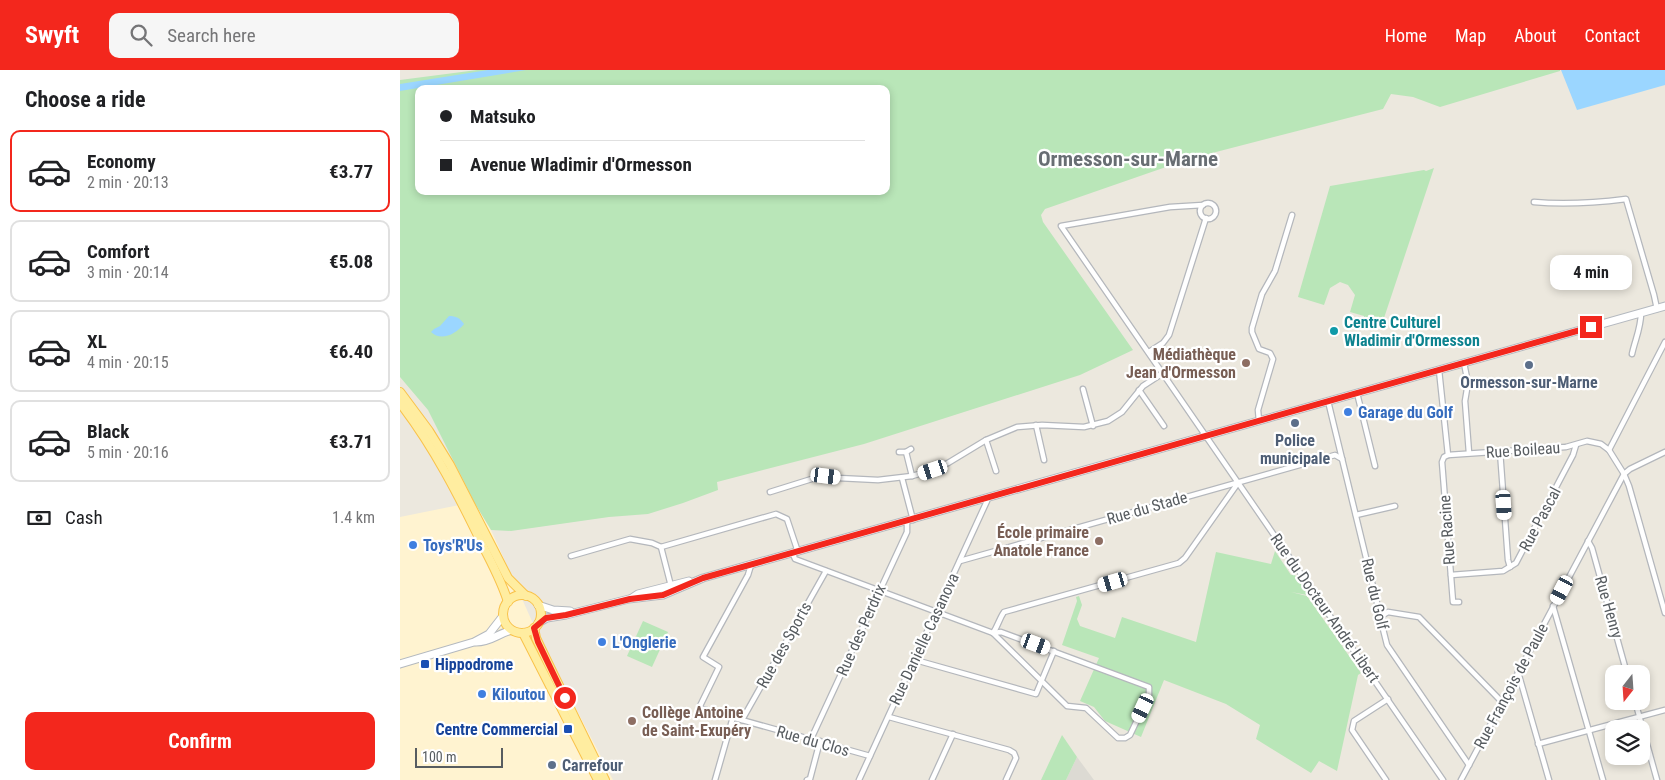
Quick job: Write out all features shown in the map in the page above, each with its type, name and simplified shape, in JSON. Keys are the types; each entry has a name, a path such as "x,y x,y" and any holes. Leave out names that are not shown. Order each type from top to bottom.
{"main road":[{"path":"503,616 512,630 523,633 546,618 630,599 663,595 694,582 751,565 1665,306"},
{"path":"400,392 429,431 450,465 508,578 538,605 553,610 581,611"},
{"path":"400,403 446,472 475,529 508,602"},
{"path":"630,599 638,594 689,581 694,582"},
{"path":"400,664 474,642 489,634 503,616 508,602 516,596 526,596"},
{"path":"538,605 540,617 536,626 536,638 605,780"},
{"path":"474,642 487,642 512,630"},
{"path":"523,633 598,780"}],"street":[{"path":"1534,202 1586,204 1626,199 1657,309"},
{"path":"1212,204 1215,206 1216,211 1212,218 1206,218 1200,212 1203,205 1212,204"},
{"name":"Rue du Docteur André Libert","path":"1203,205 1170,207 1062,226 1443,780"},
{"path":"1259,421 1258,410 1273,359 1270,353 1259,349 1252,328 1263,291 1274,273 1292,215"},
{"path":"1149,352 1163,343 1169,335 1206,218"},
{"path":"1632,354 1641,313"},
{"path":"1609,450 1665,342"},
{"path":"1448,454 1469,453 1465,401 1468,383 1464,363"},
{"name":"Rue Racine","path":"1439,370 1448,454 1444,456 1442,462 1453,602 1459,602"},
{"path":"770,492 801,481 826,476 862,480 912,476 948,463 986,440 1017,426 1036,425 1084,428 1093,426 1108,421 1122,412 1143,386 1163,373"},
{"path":"1083,389 1093,426"},
{"path":"1139,390 1164,426"},
{"path":"1358,393 1375,466"},
{"name":"Rue du Golf","path":"1328,401 1378,607 1383,615 1381,621 1387,645 1469,764"},
{"path":"1036,425 1044,460"},
{"path":"986,440 996,471"},
{"path":"1576,445 1581,442 1600,444 1609,450 1624,474 1665,613"},
{"name":"Rue Boileau","path":"1469,453 1576,445"},
{"name":"Rue Pascal","path":"1451,575 1503,571 1516,563 1573,455 1576,445"},
{"path":"1339,448 1335,455 1342,459"},
{"path":"898,452 906,452 910,449"},
{"path":"1500,451 1510,567"},
{"path":"906,452 912,476"},
{"path":"1624,474 1630,469 1665,452"},
{"name":"Rue du Stade","path":"960,561 1335,455"},
{"name":"Rue François de Paule","path":"1461,780 1624,474"},
{"path":"902,478 910,521"},
{"path":"993,633 1004,612 1179,563 1238,482"},
{"name":"Rue Danielle Casanova","path":"859,780 937,612 987,498"},
{"path":"1356,515 1395,506"},
{"path":"571,556 630,539 662,547 776,514 787,519 795,559 993,633 1067,706 1086,708 1118,738 1125,738 1130,735 1149,695 1149,687 1144,683 1001,632 993,633"},
{"name":"Rue des Perdrix","path":"811,739 907,532 910,521"},
{"name":"Rue Henry","path":"1588,541 1592,548 1625,665"},
{"path":"662,547 671,586"},
{"name":"Rue du Clos","path":"751,565 748,575 703,657 719,667 700,708 870,756"},
{"name":"Rue des Sports","path":"742,720 826,571"},
{"path":"1553,606 1603,780"},
{"path":"1383,615 1388,612 1419,617 1502,702"},
{"path":"914,661 1036,694 1054,651"},
{"path":"1518,672 1549,780"},
{"path":"1386,780 1352,730 1354,721 1388,699"},
{"path":"1638,710 1657,780"},
{"path":"1538,744 1665,710"},
{"path":"714,780 733,717"},
{"path":"889,717 1014,753 1016,758 1006,780"},
{"path":"932,780 953,734"},
{"path":"807,780 810,778 820,741"}],"shaded area":[{"path":"474,502 491,530 540,639 613,780 400,780 400,517"},
{"path":"1077,757 1094,780 1066,780"}],"green space":[{"path":"477,70 1560,70 1440,107 1413,97 1391,94 1383,109 1189,159 1045,209 1041,215 1043,222 1133,350 1080,375 864,444 717,482 718,490 648,514 609,517 511,531 491,530 474,502 428,410 400,377 400,80"},
{"path":"1434,168 1382,324 1364,319 1364,316 1350,312 1355,295 1348,285 1340,282 1330,288 1324,305 1298,297 1330,186 1426,171"},
{"path":"1275,551 1291,575 1294,574 1307,592 1307,595 1291,592 1307,596 1361,673 1358,675 1337,771 1319,761 1311,773 1256,739 1260,725 1226,704 1164,680 1141,737 1105,721 1094,707 1080,701 1099,658 1062,645 1077,601 1076,597 1079,596 1082,605 1077,619 1080,626 1115,638 1122,617 1196,642 1216,552 1271,564"},
{"path":"643,621 668,632 652,667 627,656"},
{"path":"1062,735 1077,757 1066,780 1041,780"}],"water":[{"path":"488,70 526,70 436,85 415,85 415,88 400,91 400,84"},
{"path":"1561,70 1665,70 1665,85 1577,110"},
{"path":"449,316 458,318 464,324 448,336 439,336 431,332 440,326"}],"place":[{"name":"Centre Culturel Wladimir d'Ormesson","path":"1334,331"},
{"name":"Médiathèque Jean d'Ormesson","path":"1246,363"},
{"name":"Ormesson-sur-Marne","path":"1529,365"},
{"name":"Garage du Golf","path":"1348,412"},
{"name":"Police municipale","path":"1295,423"},
{"name":"École primaire Anatole France","path":"1099,541"},
{"name":"Toys'R'Us","path":"413,545"},
{"name":"L'Onglerie","path":"602,642"},
{"name":"Hippodrome","path":"425,664"},
{"name":"Kiloutou","path":"482,694"},
{"name":"Collège Antoine de Saint-Exupéry","path":"632,721"},
{"name":"Centre Commercial","path":"568,729"},
{"name":"Carrefour","path":"552,765"}],"district":[{"name":"Ormesson-sur-Marne","path":"1128,159"}],"route":[{"path":"565,698 538,642 534,628 546,618 630,599 652,598 663,595 703,578 1591,327"}]}
